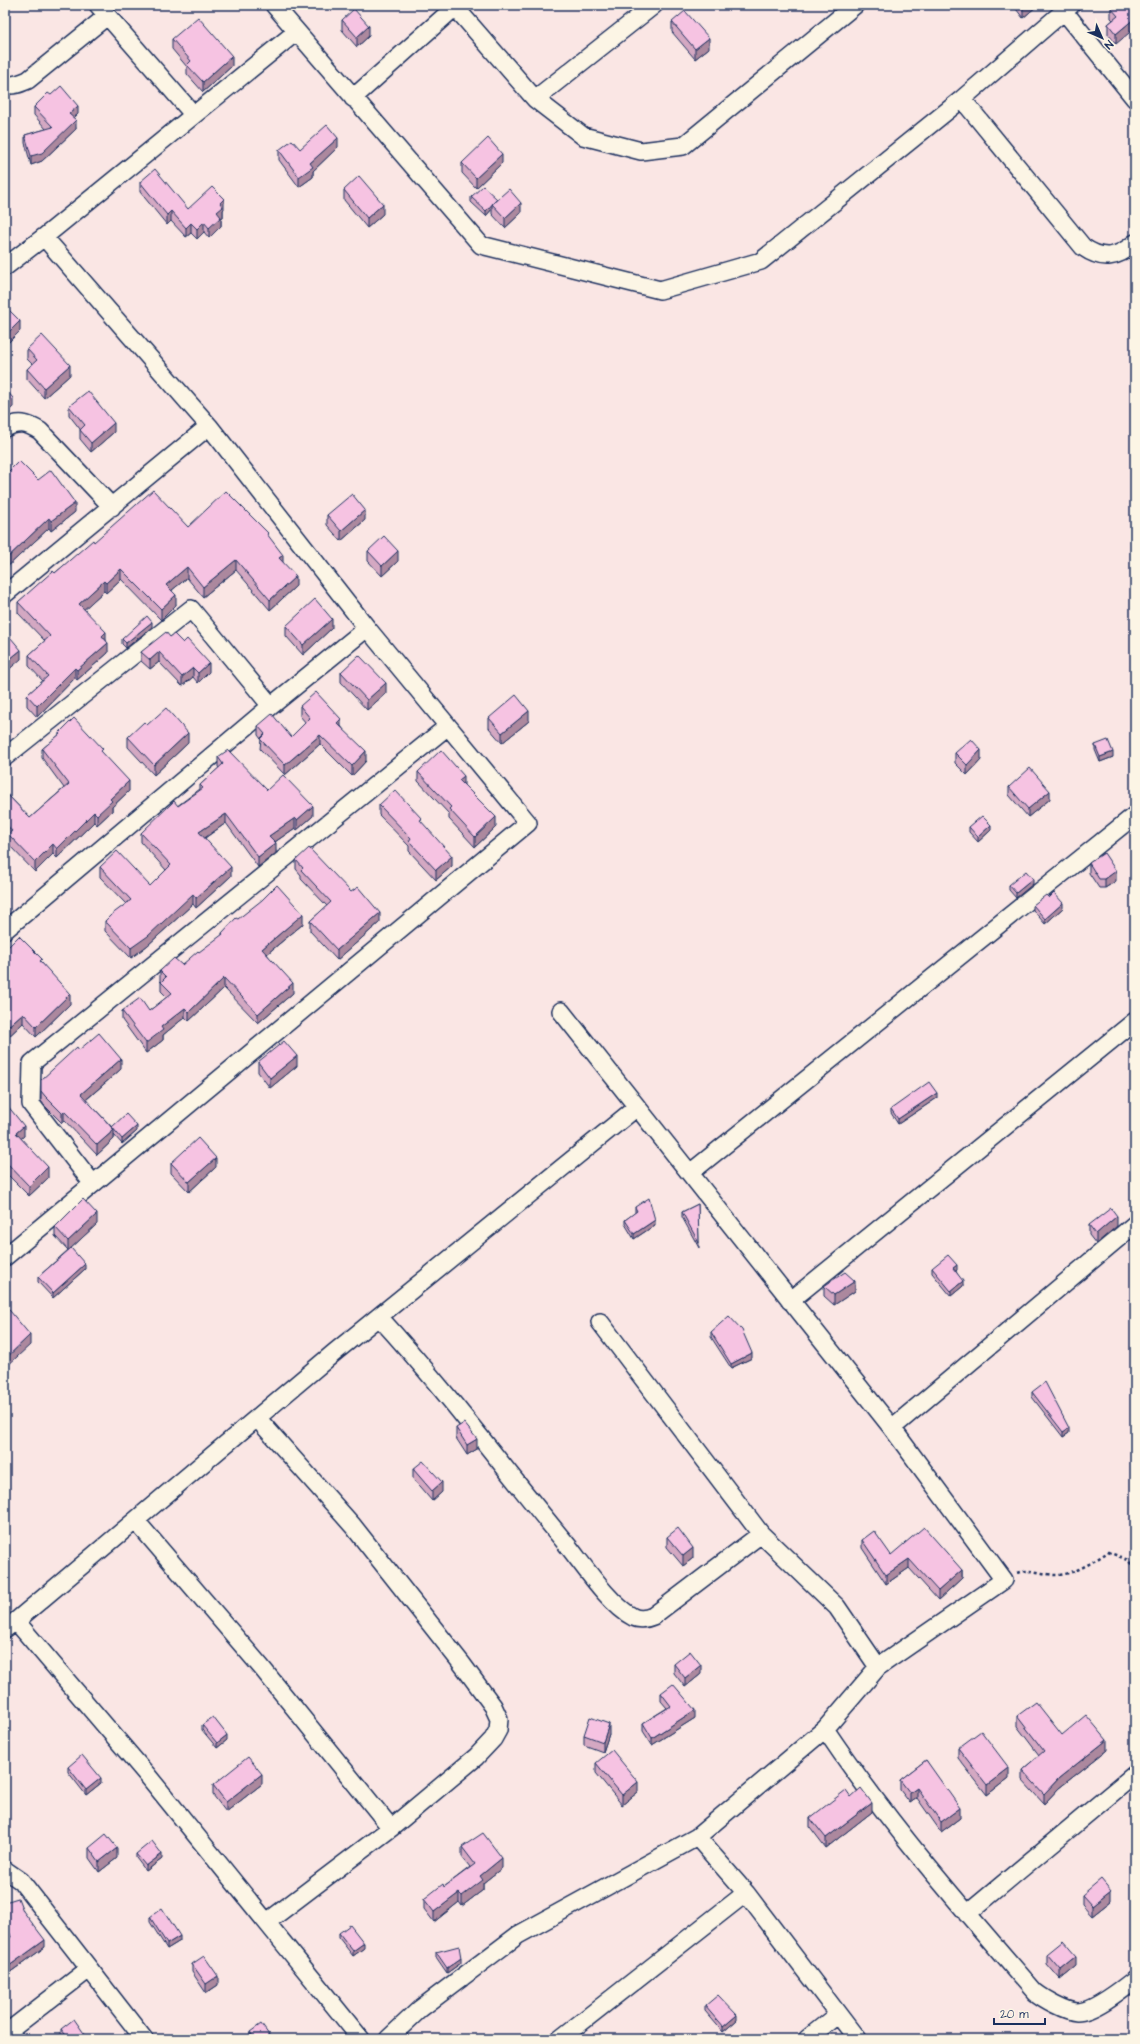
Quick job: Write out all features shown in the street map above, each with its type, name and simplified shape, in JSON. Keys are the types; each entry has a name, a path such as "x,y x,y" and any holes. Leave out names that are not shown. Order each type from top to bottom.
{"street":[{"path":"274,5 481,245 660,290 761,261 962,100 1067,8 1135,99"},
{"path":"535,99 654,5"},
{"path":"353,98 457,6 535,99 583,136 641,150 683,146 856,5"},
{"path":"5,84 19,84 28,80 102,10 193,114"},
{"path":"5,267 44,238 193,114 296,32"},
{"path":"962,100 1083,247 1094,255 1104,256 1117,254 1135,243"},
{"path":"5,1257 528,823 367,628 209,426 44,238"},
{"path":"5,428 18,422 29,424 40,431 112,508"},
{"path":"5,594 112,508 209,426"},
{"path":"5,757 191,609 271,706"},
{"path":"5,930 271,706 367,628"},
{"path":"93,1184 31,1104 32,1063 448,726"},
{"path":"690,1173 1135,815"},
{"path":"388,2039 420,2009 518,1934 697,1837 824,1729 878,1667 1004,1580 892,1428 561,1011"},
{"path":"790,1301 1135,1021"},
{"path":"361,2039 148,1776 11,1625 379,1316 637,1107"},
{"path":"892,1428 1135,1224"},
{"path":"379,1316 447,1394 613,1601 634,1617 644,1620 653,1616 761,1534"},
{"path":"600,1322 761,1534 837,1607 878,1667"},
{"path":"257,1418 353,1526 462,1664 493,1706 499,1719 498,1730 493,1739 476,1757 391,1828 267,1922"},
{"path":"136,1521 262,1668 391,1828"},
{"path":"824,1729 862,1784 967,1914 1035,1992 1055,2004 1076,2012 1087,2010 1119,1992 1135,1978"},
{"path":"967,1914 1135,1774"},
{"path":"697,1837 746,1893 837,2015 857,2039"},
{"path":"5,1870 21,1881 144,2039"},
{"path":"560,2039 746,1893"},
{"path":"5,2034 89,1968"},
{"path":"807,2039 837,2015"}],"path":[{"path":"1004,1580 1024,1570 1056,1575 1084,1568 1108,1552 1128,1560 1135,1569"}],"building":[{"path":"1116,5 1135,5 1135,18 1116,34 1108,24 1118,16 1111,8"},
{"path":"354,9 369,26 357,37 342,20"},
{"path":"685,11 709,38 695,49 672,22"},
{"path":"198,17 232,56 203,82 187,65 191,61 172,39"},
{"path":"61,86 78,106 69,114 76,120 42,153 31,156 25,135 53,127 34,107 48,93 51,95"},
{"path":"327,125 338,138 310,163 313,167 299,177 279,150 292,140 300,149"},
{"path":"488,138 502,154 476,178 462,163"},
{"path":"155,169 188,209 212,187 224,199 220,203 223,207 217,212 221,217 209,228 204,222 197,229 191,223 186,228 171,211 167,215 140,182"},
{"path":"359,176 383,204 367,218 344,190"},
{"path":"483,186 497,199 486,211 471,197"},
{"path":"509,189 521,203 505,218 492,204"},
{"path":"5,306 20,321 5,336"},
{"path":"42,335 70,365 44,388 27,369 37,360 27,349"},
{"path":"5,389 13,398 5,406"},
{"path":"88,391 114,423 91,443 80,430 85,425 69,406"},
{"path":"19,461 38,480 51,470 75,503 51,521 49,518 5,560 5,505 7,503 5,501 5,469 8,472"},
{"path":"153,490 188,527 226,491 268,533 267,534 283,555 279,558 296,576 270,600 236,560 203,587 187,567 166,585 176,595 161,609 121,569 106,583 104,581 79,604 106,632 102,636 108,643 77,670 75,668 37,706 27,695 48,676 29,655 50,636 18,602 53,571 55,573 93,540 94,542"},
{"path":"352,494 365,510 341,531 327,515"},
{"path":"384,536 398,551 382,566 368,551"},
{"path":"315,599 332,619 303,645 286,626"},
{"path":"147,616 152,622 126,643 122,639"},
{"path":"5,631 21,650 5,663"},
{"path":"166,632 170,637 174,634 183,643 187,639 209,663 198,673 193,668 182,677 159,652 150,660 141,652"},
{"path":"359,655 386,683 367,700 341,672"},
{"path":"316,692 341,719 337,723 366,751 352,766 320,735 285,765 260,739 265,734 258,726 272,714 291,737 310,718 300,706"},
{"path":"516,695 529,711 502,733 489,718"},
{"path":"166,708 188,733 154,765 128,737 144,722 147,725"},
{"path":"74,718 103,749 101,751 129,781 110,799 112,801 97,815 94,812 57,849 53,844 35,862 8,834 12,831 5,823 5,792 30,818 69,784 42,749 60,734 59,733"},
{"path":"971,739 981,750 967,765 955,753"},
{"path":"1108,740 1113,752 1100,757 1095,745"},
{"path":"228,750 267,790 283,775 313,806 297,820 295,818 269,836 276,843 258,857 226,814 199,832 231,867 196,898 193,894 148,936 131,948 105,921 131,900 100,867 117,851 150,886 171,865 141,833 174,801 178,806 203,788 200,785 223,764 218,757"},
{"path":"441,750 464,776 459,780 496,817 475,837 449,809 451,807 418,772"},
{"path":"1030,768 1050,791 1028,809 1009,787"},
{"path":"395,790 422,819 420,820 452,856 436,870 409,841 411,838 379,805"},
{"path":"982,816 991,825 978,837 969,827"},
{"path":"309,848 351,892 358,887 380,913 337,950 310,921 331,902 301,870 303,868 296,860"},
{"path":"1104,853 1116,871 1105,879 1099,879 1089,863"},
{"path":"1026,871 1033,879 1016,893 1009,885"},
{"path":"277,885 303,914 262,949 293,983 258,1014 224,978 189,1012 185,1008 161,1027 163,1030 146,1043 122,1011 140,998 149,1011 172,993 161,982 166,977 160,971 174,958 182,965 198,951 199,952 223,934 222,933 236,918 238,919 262,900"},
{"path":"1054,893 1063,903 1045,919 1033,905 1046,895 1049,898"},
{"path":"19,936 42,959 40,961 70,994 36,1027 23,1013 5,1029 5,950"},
{"path":"99,1033 121,1059 81,1094 114,1130 97,1145 64,1111 62,1113 45,1096 41,1091 41,1080 77,1047 79,1050"},
{"path":"284,1041 297,1056 270,1078 258,1062"},
{"path":"5,1045 9,1049 5,1053"},
{"path":"929,1082 937,1093 898,1119 891,1109"},
{"path":"5,1105 7,1105 24,1126 16,1133 48,1167 29,1186 5,1161"},
{"path":"126,1114 137,1126 122,1139 112,1127"},
{"path":"198,1138 216,1158 189,1182 171,1163"},
{"path":"649,1198 655,1220 634,1234 625,1220 637,1211 635,1207"},
{"path":"83,1199 97,1214 68,1241 55,1227"},
{"path":"698,1204 699,1243 682,1212"},
{"path":"1111,1208 1117,1216 1096,1234 1089,1225"},
{"path":"71,1248 85,1264 53,1293 38,1277"},
{"path":"948,1255 957,1265 953,1268 963,1281 951,1291 932,1268"},
{"path":"845,1272 855,1281 834,1295 824,1286"},
{"path":"5,1305 30,1335 5,1359"},
{"path":"729,1316 742,1330 752,1353 731,1364 711,1332"},
{"path":"1045,1382 1069,1428 1063,1432 1032,1392"},
{"path":"464,1423 477,1439 467,1445 456,1428"},
{"path":"423,1461 442,1482 432,1491 413,1469"},
{"path":"924,1527 962,1570 938,1591 909,1559 886,1575 862,1540 874,1531 891,1555"},
{"path":"678,1528 693,1548 683,1556 667,1537"},
{"path":"690,1651 701,1665 685,1678 674,1664"},
{"path":"673,1684 695,1710 652,1738 643,1723 671,1706 661,1693"},
{"path":"1036,1702 1062,1735 1086,1715 1107,1740 1059,1778 1044,1794 1022,1770 1044,1751 1017,1716"},
{"path":"213,1717 227,1735 217,1743 202,1725"},
{"path":"590,1717 609,1724 603,1742 584,1735"},
{"path":"981,1731 1009,1768 987,1785 958,1748"},
{"path":"612,1750 638,1782 622,1795 596,1763"},
{"path":"82,1755 101,1778 86,1790 68,1767"},
{"path":"248,1757 262,1774 226,1802 213,1785"},
{"path":"926,1760 960,1808 941,1822 917,1788 910,1793 900,1780"},
{"path":"861,1788 872,1803 826,1838 810,1818 846,1790 851,1797"},
{"path":"483,1833 502,1858 480,1876 483,1880 462,1896 459,1893 434,1912 424,1899 443,1884 444,1887 475,1864 462,1847"},
{"path":"106,1834 117,1848 99,1862 89,1848"},
{"path":"152,1841 162,1854 146,1866 136,1854"},
{"path":"1101,1879 1111,1891 1092,1906 1082,1895"},
{"path":"18,1898 23,1911 45,1940 9,1966 5,1960 5,1942 11,1937 5,1919 5,1902"},
{"path":"162,1908 180,1936 167,1944 150,1917"},
{"path":"350,1925 364,1943 353,1951 339,1933"},
{"path":"1063,1941 1076,1956 1060,1969 1047,1954"},
{"path":"459,1946 461,1958 447,1968 436,1952"},
{"path":"204,1956 218,1976 206,1984 192,1964"},
{"path":"718,1995 737,2015 723,2027 705,2006"},
{"path":"74,2019 88,2039 69,2039 61,2029"},
{"path":"261,2024 272,2039 255,2039 250,2032"}]}
